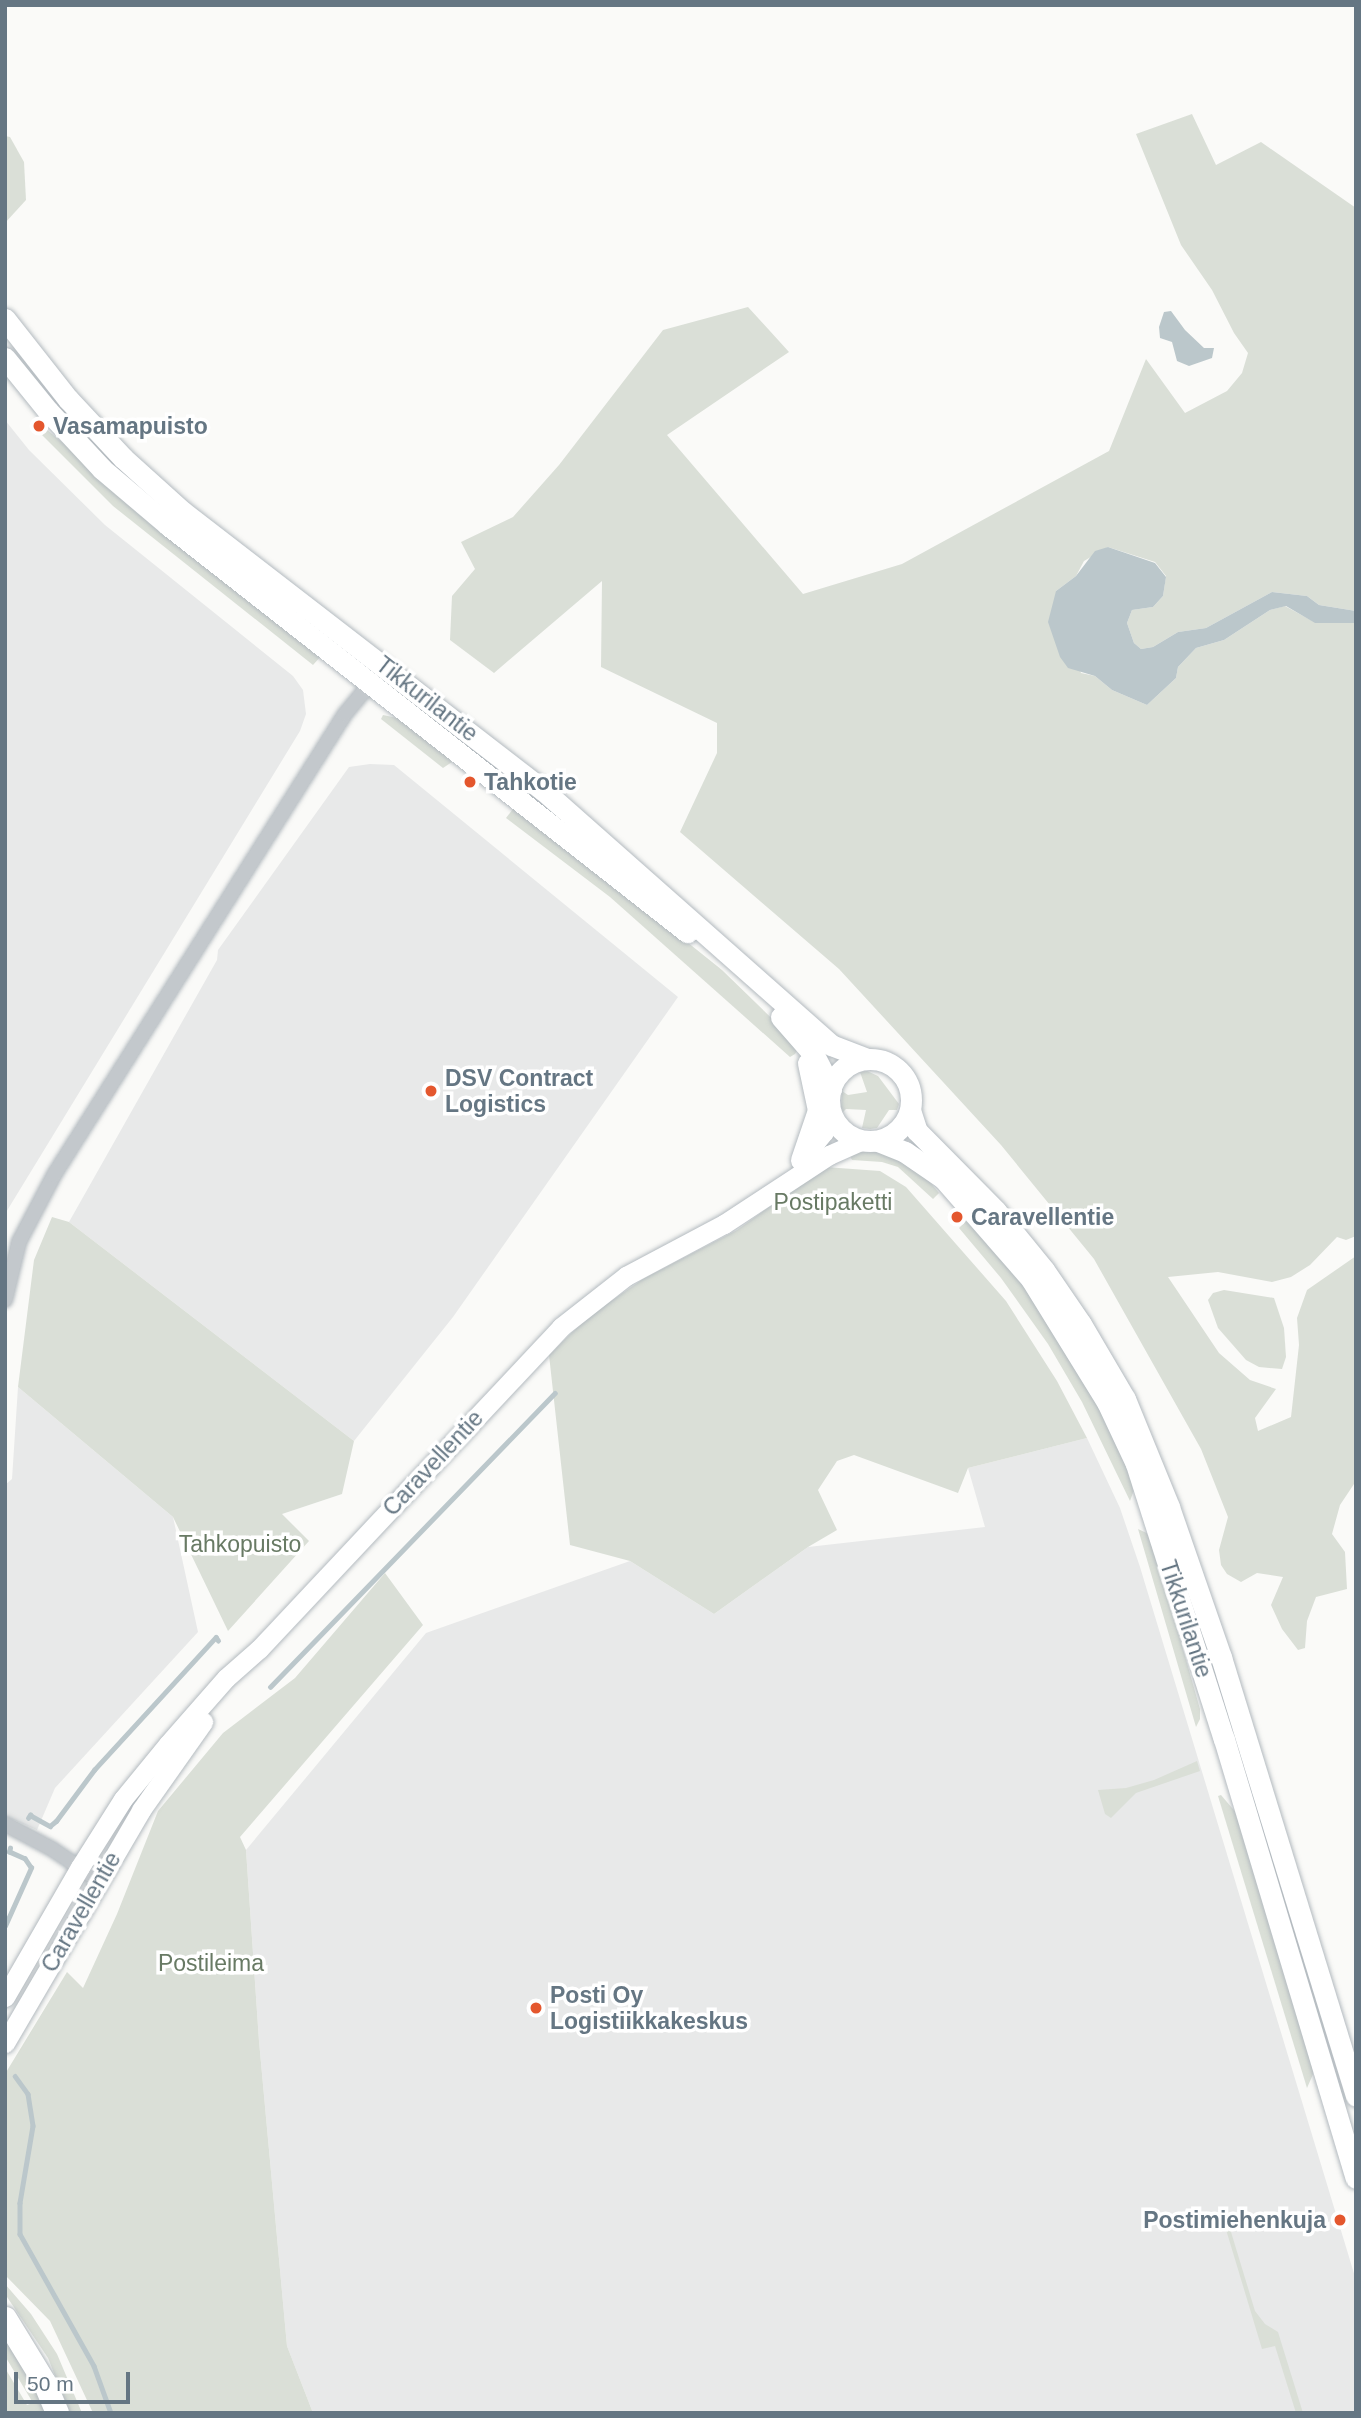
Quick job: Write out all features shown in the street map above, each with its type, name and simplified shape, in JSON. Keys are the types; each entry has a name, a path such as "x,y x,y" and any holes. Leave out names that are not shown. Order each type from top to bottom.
{"highway":[{"path":"5,2318 37,2370 57,2413"}],"main road":[{"name":"Tikkurilantie","path":"5,319 68,399 122,457 183,512 385,666 603,840 831,1045 867,1059"},
{"name":"Tikkurilantie","path":"5,358 48,411 102,468 168,525 700,943 769,1004 804,1041 831,1089"},
{"path":"801,1160 818,1110 804,1041"},
{"path":"867,1059 887,1063 899,1071 908,1084 910,1110 900,1129 869,1141 845,1132 831,1111 831,1089 845,1068 867,1059"},
{"name":"Tikkurilantie","path":"910,1110 917,1131 996,1211 1044,1270 1081,1324 1125,1399 1169,1507 1221,1657 1356,2096"},
{"name":"Caravellentie","path":"760,1202 824,1132 831,1111"},
{"name":"Tikkurilantie","path":"869,1141 905,1152 943,1178 1031,1279 1107,1402 1136,1464 1220,1727 1356,2178"},
{"name":"Caravellentie","path":"5,1997 79,1867 123,1799 168,1744 226,1678 259,1649 561,1327 626,1276 760,1202 829,1155 869,1141"},
{"name":"Caravellentie","path":"5,2043 98,1880 180,1752 259,1649"}],"street":[{"path":"5,1300 19,1242 54,1175 345,714 385,666"},
{"path":"5,1824 98,1880"}],"shaded area":[{"path":"1171,311 1185,330 1204,348 1214,348 1212,358 1189,366 1177,361 1172,342 1160,338 1159,327 1164,312"},
{"path":"5,420 29,450 105,525 293,676 303,690 306,714 300,731 5,1214"},
{"path":"1108,547 1155,563 1166,577 1163,596 1153,607 1132,610 1127,623 1134,643 1141,649 1153,647 1178,632 1206,628 1272,592 1307,596 1319,605 1356,611 1356,623 1315,623 1286,606 1270,610 1224,640 1196,648 1178,667 1176,678 1147,705 1112,690 1095,676 1068,668 1060,657 1048,622 1056,591 1076,576 1095,551"},
{"path":"394,765 678,997 453,1317 354,1441 69,1222 217,960 218,950 349,767"},
{"path":"18,1387 173,1517 198,1632 55,1788 37,1830 5,1816 5,1485 12,1479"},
{"path":"1087,1438 1120,1508 1140,1567 1356,2280 1356,2413 313,2413 287,2346 259,2041 246,1850 426,1633 630,1561 714,1614 808,1547 985,1527 968,1468"}],"green space":[{"path":"1192,114 1216,165 1261,142 1356,208 1356,611 1319,605 1307,596 1272,592 1206,628 1178,632 1153,647 1141,649 1134,643 1127,623 1132,610 1153,607 1163,596 1166,576 1155,562 1108,547 1084,561 1076,576 1056,591 1081,673 1095,676 1112,690 1147,705 1176,678 1178,667 1196,648 1224,640 1270,610 1285,606 1316,623 1356,623 1356,1236 1346,1240 1337,1237 1310,1265 1291,1277 1272,1282 1218,1272 1168,1277 1219,1353 1250,1380 1276,1389 1255,1418 1258,1431 1291,1417 1299,1345 1297,1318 1307,1290 1356,1256 1356,1481 1340,1505 1332,1534 1345,1552 1347,1589 1316,1597 1307,1621 1305,1648 1298,1650 1282,1629 1271,1605 1283,1577 1257,1573 1241,1582 1227,1574 1221,1565 1219,1550 1228,1517 1201,1449 1094,1259 1001,1145 839,969 680,832 717,753 717,723 601,667 602,581 494,673 450,640 452,596 475,569 461,542 513,517 559,465 663,330 748,307 789,352 667,435 803,594 902,564 1109,451 1146,359 1185,413 1227,391 1242,373 1248,353 1234,333 1212,290 1181,245 1136,134"},
{"path":"5,136 10,137 24,162 26,200 5,223"},
{"path":"46,429 322,655 313,665 113,506 40,433"},
{"path":"383,715 402,719 425,734 452,762 443,768 381,719"},
{"path":"516,805 722,970 796,1042 799,1046 795,1054 790,1057 610,897 506,818"},
{"path":"867,1071 878,1076 899,1104 897,1110 889,1110 877,1128 870,1129 862,1128 866,1110 846,1109 843,1112 841,1107 842,1091 848,1095 867,1092 860,1072"},
{"path":"866,1150 899,1157 924,1175 939,1193 933,1199 898,1167 882,1162 852,1160 849,1154"},
{"name":"Postipaketti","path":"825,1167 880,1171 906,1187 1006,1301 1057,1381 1087,1438 968,1468 958,1493 854,1455 837,1461 818,1490 837,1530 808,1547 714,1614 630,1561 570,1545 549,1355 588,1317 643,1279 737,1230"},
{"name":"Tahkopuisto","path":"52,1217 69,1222 354,1441 342,1494 282,1514 309,1541 228,1631 173,1517 18,1387 34,1260"},
{"path":"966,1221 994,1243 1046,1312 1120,1444 1134,1490 1130,1501 1082,1402 1048,1344 1001,1278 959,1228"},
{"path":"1224,1290 1274,1298 1284,1328 1286,1357 1282,1369 1259,1367 1246,1360 1218,1328 1208,1300 1213,1293"},
{"path":"1138,1529 1153,1536 1177,1611 1179,1635 1200,1709 1200,1719 1196,1727"},
{"name":"Postileima","path":"385,1573 423,1625 240,1837 246,1850 259,2041 287,2346 313,2413 93,2413 50,2321 5,2275 5,2074 67,1972 83,1988 117,1914 158,1811 223,1733 295,1678"},
{"path":"1197,1761 1200,1771 1136,1793 1111,1818 1105,1814 1098,1790 1126,1788 1154,1780"},
{"path":"1221,1795 1238,1815 1314,2072 1307,2088 1218,1796"},
{"path":"1225,2212 1255,2311 1265,2324 1278,2332 1303,2413 1296,2413 1275,2346 1262,2349 1221,2213"},
{"path":"5,2284 31,2314 57,2354 82,2413 70,2413 48,2358 5,2294"},
{"path":"5,2335 34,2385 46,2413 5,2413 5,2368 27,2405 33,2403 5,2356"}],"waterway":[{"path":"270,1687 555,1393"},
{"path":"28,1818 30,1815 50,1826 56,1821 94,1770 216,1637 218,1640"},
{"path":"5,1926 31,1868 25,1859 9,1852 10,1848"},
{"path":"15,2076 28,2094 33,2126 20,2203 20,2234 94,2366 111,2413"}],"place":[{"name":"Vasamapuisto","path":"39,426"},
{"name":"Tahkotie","path":"470,782"},
{"name":"DSV Contract Logistics","path":"431,1091"},
{"name":"Caravellentie","path":"957,1217"},
{"name":"Posti Oy Logistiikkakeskus","path":"536,2008"},
{"name":"Postimiehenkuja","path":"1340,2220"}]}
